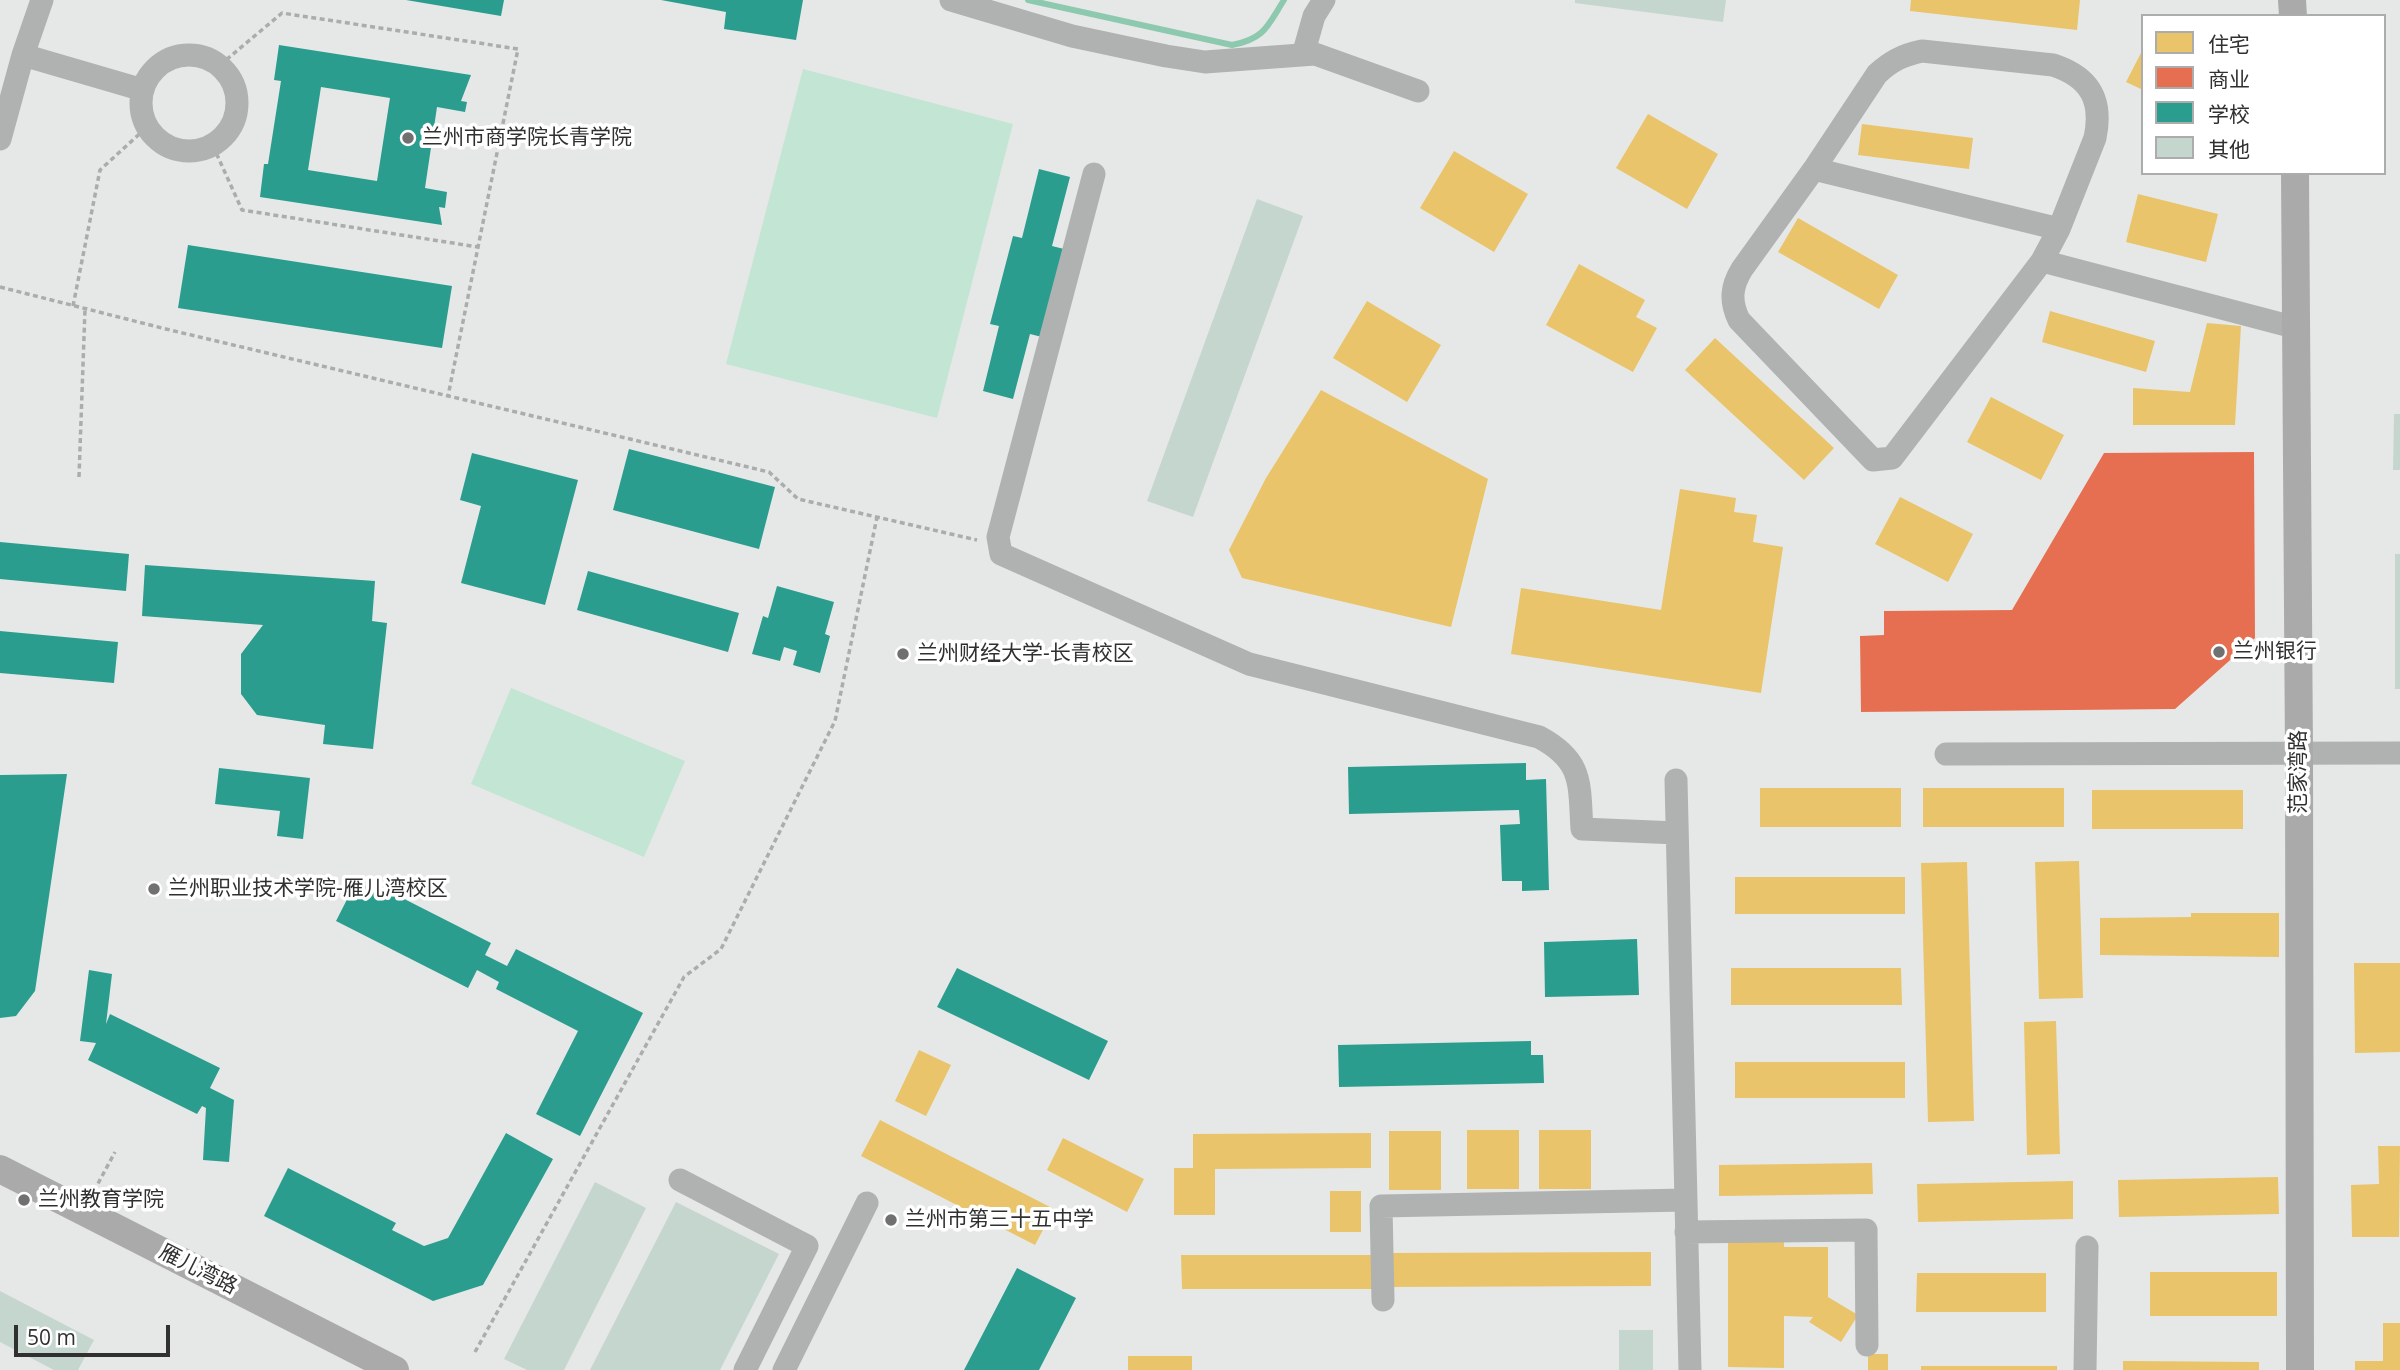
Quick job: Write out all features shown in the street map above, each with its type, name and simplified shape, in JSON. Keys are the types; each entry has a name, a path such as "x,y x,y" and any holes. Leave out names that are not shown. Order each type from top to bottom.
{"main road":[{"name":"范家湾路","path":"2295,175 2300,1370"},
{"name":"雁儿湾路","path":"0,1169 395,1370"}],"street":[{"path":"0,139 23,55 42,0"},
{"path":"951,0 1072,36 1205,62 1315,54 1418,91"},
{"path":"1303,55 1314,16 1324,0"},
{"path":"1922,51 2053,65 2068,70 2081,79 2097,106 2095,138 2059,229 2042,261 1892,458 1873,460 1739,320 1733,308 1735,281 1814,169 1877,74 1889,62 1922,51"},
{"path":"23,55 142,90"},
{"path":"184,55 202,56 220,65 232,79 238,97 237,116 228,133 213,146 195,151 176,150 159,141 147,127 141,109 142,90 151,73 165,61 184,55"},
{"path":"1814,169 2059,229"},
{"path":"1094,174 998,537 1001,554 1250,664 1539,737 1556,746 1569,759 1578,776 1582,830 1677,833"},
{"path":"2042,261 2297,328"},
{"path":"1946,754 2400,753"},
{"path":"1676,780 1690,1370"},
{"path":"680,1180 807,1246 745,1370"},
{"path":"1383,1300 1381,1206 1686,1200"},
{"path":"784,1370 867,1203"},
{"path":"1686,1232 1866,1230 1867,1345"},
{"path":"2085,1370 2087,1247"}],"path":[{"path":"220,65 282,13 518,49 449,396"},
{"path":"73,306 100,170 147,127"},
{"path":"213,146 242,210 478,247"},
{"path":"0,287 769,472 798,499 976,540"},
{"path":"79,477 85,309"},
{"path":"475,1352 684,977 721,950 835,721 877,517"},
{"path":"83,1212 115,1152"}],"green space":[{"path":"803,69 1013,124 937,418 726,364"},
{"path":"511,688 685,761 644,857 471,784"}],"building: 住宅":[{"path":"1911,0 2080,0 2077,30 1910,11"},
{"path":"2141,53 2141,89 2126,82"},
{"path":"1648,114 1718,154 1687,209 1616,168"},
{"path":"1862,124 1973,138 1969,169 1858,155"},
{"path":"1454,151 1528,194 1494,252 1420,208"},
{"path":"2138,194 2218,214 2206,262 2126,242"},
{"path":"1798,218 1898,275 1879,309 1778,252"},
{"path":"1579,264 1645,300 1636,317 1657,328 1633,372 1546,325"},
{"path":"1367,301 1441,345 1407,402 1333,358"},
{"path":"2050,311 2155,341 2146,372 2042,342"},
{"path":"2207,323 2241,326 2235,425 2133,425 2133,388 2190,392"},
{"path":"1715,338 1834,448 1804,480 1685,370"},
{"path":"1321,390 1488,479 1451,627 1242,578 1229,550 1266,478"},
{"path":"1991,397 2064,435 2041,480 1967,442"},
{"path":"1680,489 1736,498 1734,512 1757,515 1753,542 1783,547 1761,693 1511,654 1521,588 1661,610"},
{"path":"1900,497 1973,534 1948,582 1875,544"},
{"path":"1760,788 1901,788 1901,827 1760,827"},
{"path":"1923,788 2064,788 2064,827 1923,827"},
{"path":"2092,790 2243,790 2243,829 2092,829"},
{"path":"2079,861 2083,998 2039,999 2035,862"},
{"path":"1967,862 1974,1121 1928,1122 1921,863"},
{"path":"1735,877 1905,877 1905,914 1735,914"},
{"path":"2191,913 2279,913 2279,957 2100,955 2100,918 2191,917"},
{"path":"2354,963 2400,963 2400,1052 2355,1053"},
{"path":"1731,968 1901,968 1902,1005 1731,1005"},
{"path":"2056,1021 2060,1154 2027,1155 2024,1022"},
{"path":"919,1050 951,1065 926,1116 895,1101"},
{"path":"1735,1062 1905,1062 1905,1098 1735,1098"},
{"path":"880,1120 1054,1209 1035,1245 861,1156"},
{"path":"1467,1130 1519,1130 1519,1189 1467,1189"},
{"path":"1539,1130 1591,1130 1591,1189 1539,1189"},
{"path":"1389,1131 1441,1131 1441,1190 1389,1190"},
{"path":"1371,1133 1371,1168 1215,1169 1215,1215 1174,1215 1174,1168 1193,1168 1193,1134"},
{"path":"1063,1138 1144,1179 1127,1212 1047,1170"},
{"path":"2378,1146 2400,1146 2399,1237 2352,1237 2351,1185 2379,1184"},
{"path":"1872,1163 1873,1194 1719,1196 1719,1165"},
{"path":"2278,1177 2279,1214 2119,1217 2118,1180"},
{"path":"2073,1181 2073,1219 1918,1222 1917,1184"},
{"path":"1330,1191 1361,1191 1361,1232 1330,1232"},
{"path":"1728,1241 1784,1241 1784,1247 1828,1247 1828,1297 1858,1315 1841,1342 1809,1322 1813,1317 1784,1316 1784,1368 1728,1367"},
{"path":"1651,1252 1651,1286 1386,1287 1386,1253"},
{"path":"1181,1255 1377,1255 1377,1289 1182,1289"},
{"path":"2150,1272 2277,1272 2277,1316 2150,1316"},
{"path":"1917,1273 2046,1273 2046,1312 1916,1312"},
{"path":"2383,1323 2400,1323 2400,1370 2355,1370 2355,1361 2383,1361"},
{"path":"1868,1354 1888,1354 1888,1370 1868,1370"},
{"path":"1128,1356 1192,1356 1192,1370 1128,1370"},
{"path":"2123,1361 2259,1362 2259,1370 2123,1370"},
{"path":"1921,1366 2057,1366 2057,1370 1921,1370"}],"building: 商业":[{"path":"2254,452 2255,638 2175,709 1861,712 1860,636 1884,635 1884,611 2012,610 2104,453"}],"building: 学校":[{"path":"406,0 504,0 501,16"},
{"path":"661,0 803,0 796,40 724,29 726,12"},
{"name":"兰州市商学院长青学院","path":"279,45 471,75 461,101 467,102 465,112 437,107 425,188 447,192 445,208 439,207 442,225 260,197 281,81 274,80","holes":["321,87 390,98 377,181 308,170"]},
{"path":"1039,169 1070,177 1052,246 1064,249 1042,337 1030,334 1013,399 983,391 999,326 990,324 1013,236 1022,238"},
{"path":"188,245 452,286 442,348 178,308"},
{"path":"629,449 775,487 759,549 613,510"},
{"path":"472,453 578,480 545,605 461,583 481,506 460,500"},
{"path":"0,542 129,554 126,591 0,579"},
{"path":"145,565 375,581 372,621 387,623 373,749 323,744 325,725 257,715 241,694 241,654 263,625 142,616"},
{"path":"588,571 739,613 728,652 577,610"},
{"path":"777,586 834,602 825,634 830,636 820,673 793,665 797,651 784,647 780,661 752,654 763,616 768,618"},
{"path":"0,631 118,642 114,683 0,673"},
{"path":"1526,763 1526,780 1546,779 1549,890 1522,891 1522,881 1502,881 1500,825 1520,824 1519,810 1349,814 1348,767"},
{"path":"219,768 310,778 303,839 277,836 280,811 215,804"},
{"path":"67,774 35,991 16,1016 0,1018 0,775"},
{"path":"359,876 491,943 485,955 507,966 516,949 643,1013 580,1136 536,1114 578,1031 496,989 499,982 477,970 468,988 336,921"},
{"path":"1637,939 1639,995 1545,997 1544,942"},
{"path":"957,968 1108,1041 1089,1080 937,1007"},
{"path":"89,970 112,974 106,1024 110,1014 220,1068 210,1088 234,1100 229,1162 203,1160 206,1108 202,1106 197,1114 88,1060 96,1043 80,1041"},
{"path":"1531,1041 1531,1055 1543,1055 1544,1083 1339,1087 1338,1045"},
{"path":"506,1133 553,1159 483,1285 433,1301 264,1216 288,1168 396,1223 392,1230 424,1246 448,1238"},
{"path":"1017,1268 1076,1298 1039,1370 964,1370"}],"building: 其他":[{"path":"1575,0 1726,0 1723,22 1575,3"},
{"path":"1257,199 1303,216 1193,517 1147,501"},
{"path":"2394,414 2400,414 2400,470 2393,470"},
{"path":"2395,554 2400,554 2400,689 2395,689"},
{"path":"595,1182 646,1208 564,1370 527,1370 504,1359"},
{"path":"676,1202 779,1254 720,1370 590,1370"},
{"path":"0,1291 94,1340 78,1370 54,1370 0,1342"},
{"path":"1619,1330 1653,1330 1653,1370 1619,1370"}],"waterway":[{"path":"1028,0 1232,45 1259,35 1284,0"}],"place":[{"name":"兰州市商学院长青学院","path":"408,138"},
{"name":"兰州银行","path":"2219,652"},
{"name":"兰州财经大学-长青校区","path":"903,654"},
{"name":"兰州职业技术学院-雁儿湾校区","path":"154,889"},
{"name":"兰州教育学院","path":"24,1200"},
{"name":"兰州市第三十五中学","path":"891,1220"}]}
